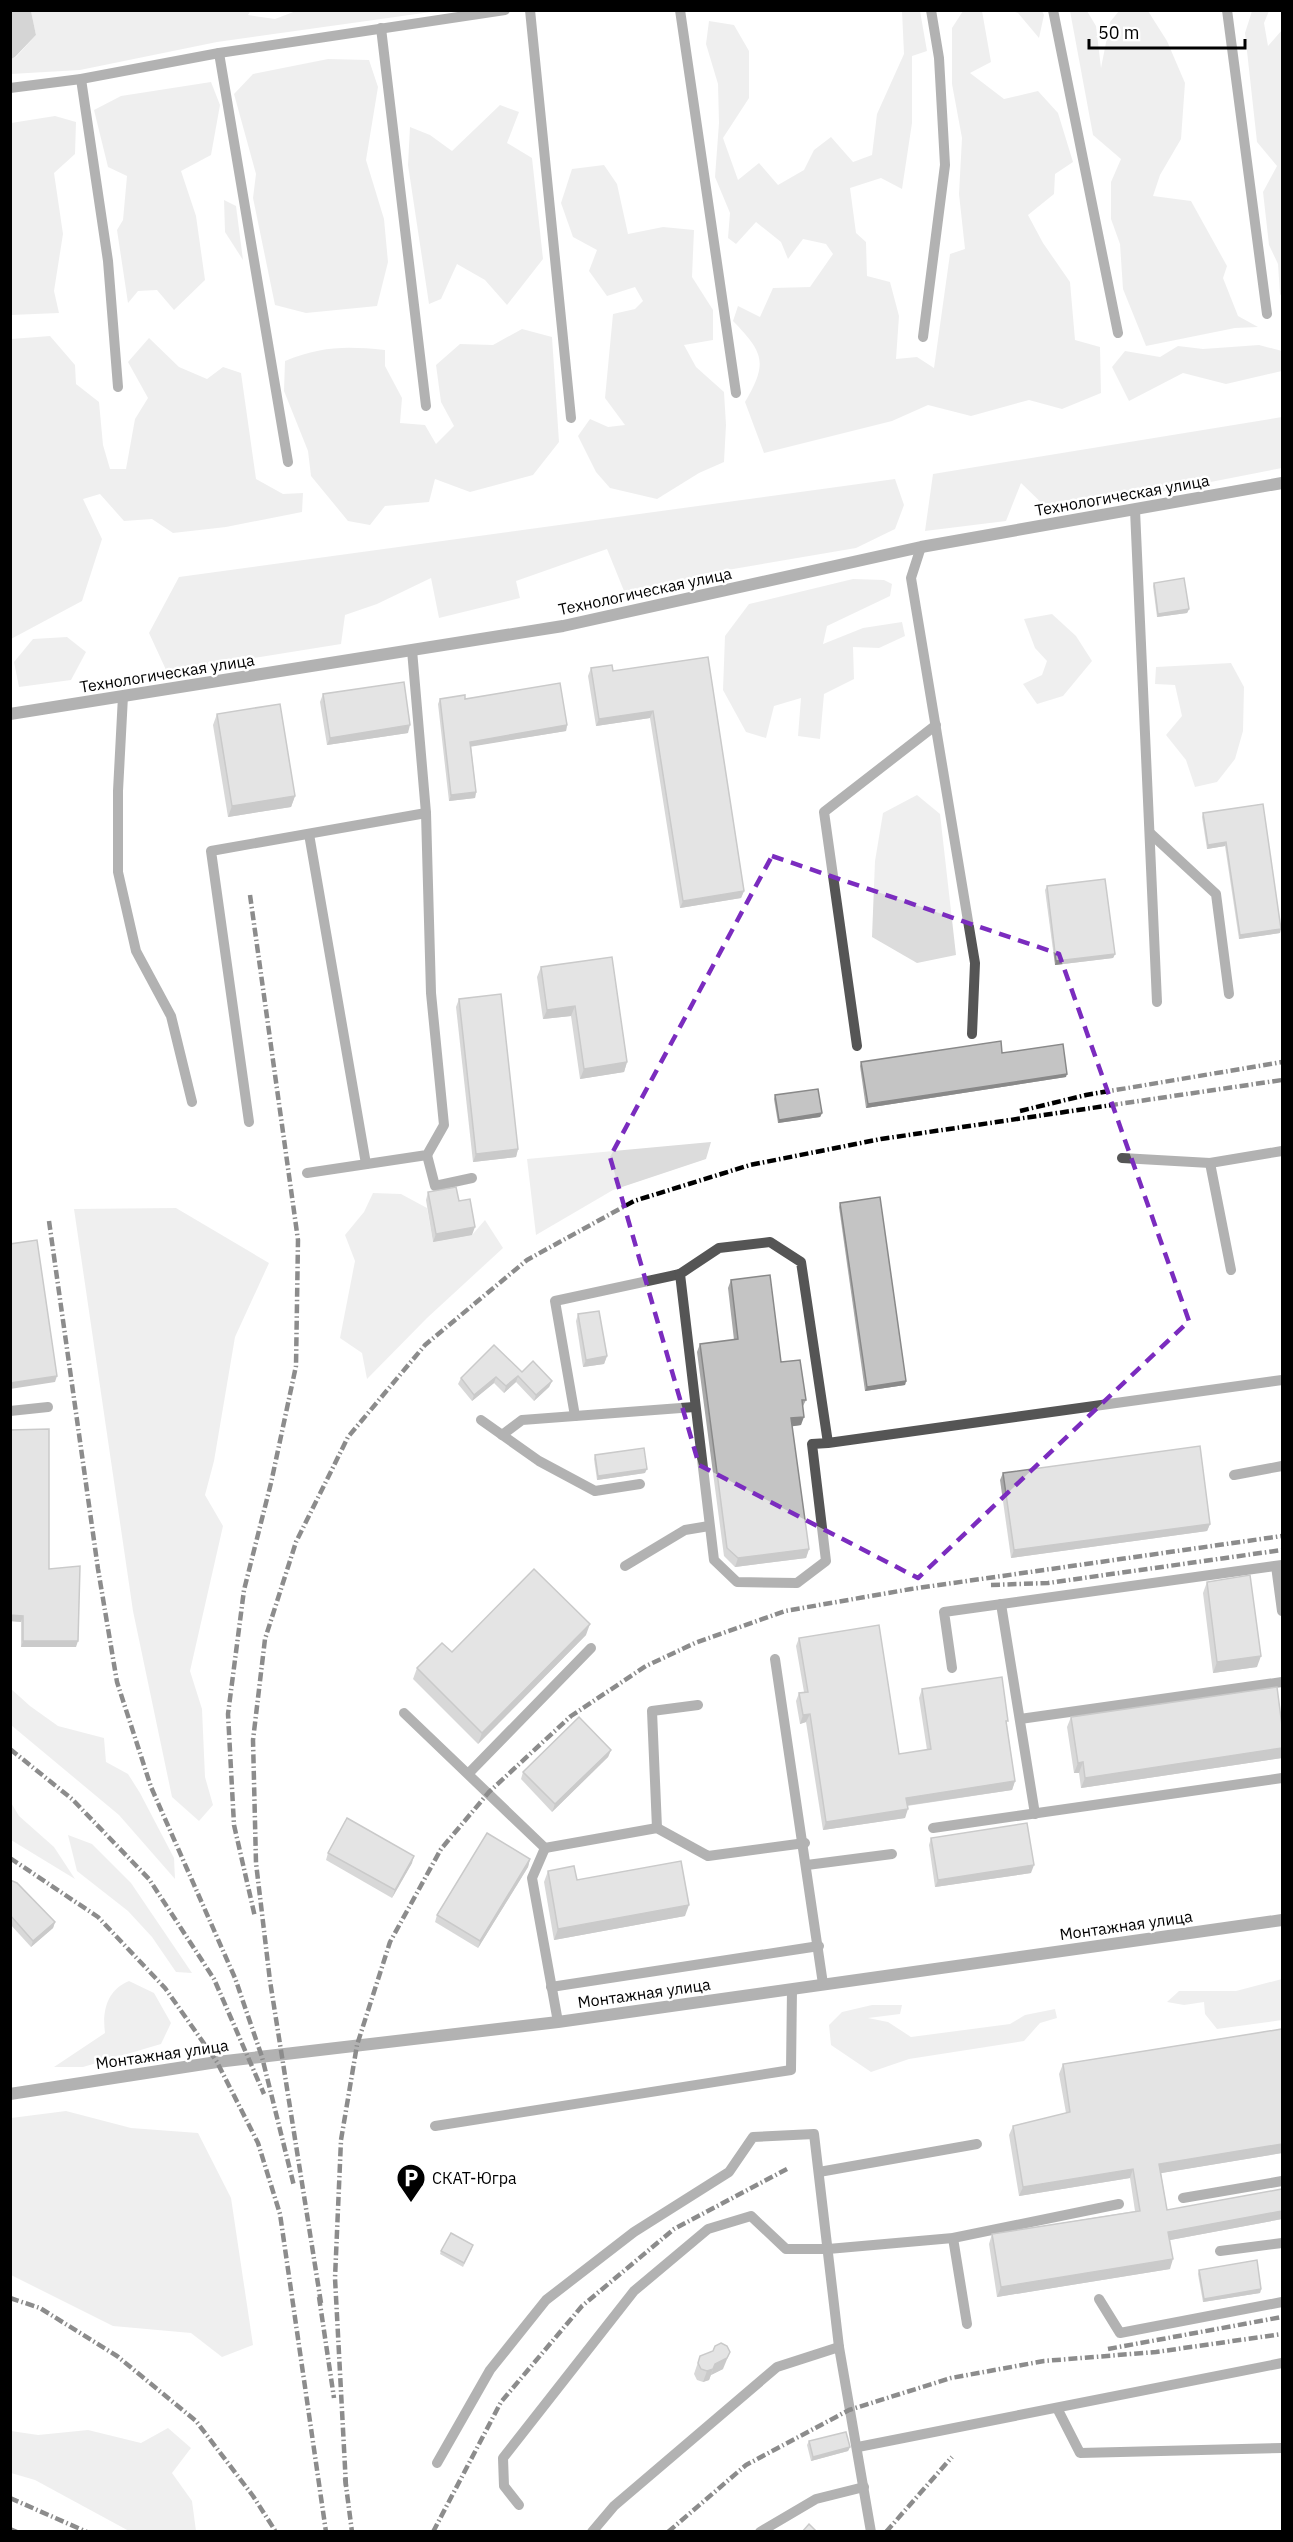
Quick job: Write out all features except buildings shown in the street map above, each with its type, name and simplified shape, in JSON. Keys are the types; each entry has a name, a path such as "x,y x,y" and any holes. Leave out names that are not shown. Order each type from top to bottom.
{"street":[{"name":"Технологическая улица","path":"10,714 563,626 921,547 1282,486"},
{"name":"Монтажная улица","path":"10,2094 228,2061 558,2022 1282,1920"}],"lane":[{"path":"10,88 81,79 219,53 505,10"},
{"path":"530,10 571,418"},
{"path":"680,10 736,393"},
{"path":"923,337 945,165 939,58 931,10"},
{"path":"1053,10 1118,333"},
{"path":"1227,10 1267,314"},
{"path":"381,28 426,406"},
{"path":"219,53 288,462"},
{"path":"81,79 108,261 118,387"},
{"path":"1135,510 1157,1002"},
{"path":"921,547 911,578 975,963 972,1034"},
{"path":"412,650 426,813 431,993 444,1125 427,1155 435,1185 472,1178"},
{"path":"123,696 118,791 118,872 136,951 171,1016 192,1102"},
{"path":"857,1046 824,812 936,725"},
{"path":"249,1122 211,851 426,813"},
{"path":"1150,833 1216,894 1229,994"},
{"path":"309,834 366,1164"},
{"path":"1122,1158 1210,1163 1282,1151"},
{"path":"307,1173 427,1155"},
{"path":"1210,1163 1232,1270"},
{"path":"575,1416 555,1301 680,1274 719,1248 770,1242 801,1262 828,1443"},
{"path":"680,1274 714,1560 737,1581 797,1583 826,1561 812,1444 1282,1380"},
{"path":"10,1411 48,1407"},
{"path":"502,1435 522,1420 694,1407"},
{"path":"481,1420 539,1461 595,1491 640,1484"},
{"path":"1234,1475 1282,1466"},
{"path":"625,1566 685,1530 710,1527"},
{"path":"952,1668 944,1612 1279,1566 1282,1611"},
{"path":"1001,1604 1035,1814"},
{"path":"469,1773 591,1648"},
{"path":"775,1659 824,1984"},
{"path":"1020,1719 1282,1682"},
{"path":"657,1828 652,1711 698,1705"},
{"path":"404,1713 545,1848"},
{"path":"933,1828 1282,1778"},
{"path":"545,1848 657,1828 708,1856 804,1844"},
{"path":"545,1848 532,1878 558,2022"},
{"path":"807,1865 892,1854"},
{"path":"551,1987 819,1947"},
{"path":"435,2127 791,2070 792,1989"},
{"path":"437,2463 490,2370 546,2300 634,2232 729,2172 753,2137 814,2134 839,2347 871,2532"},
{"path":"819,2172 977,2144"},
{"path":"1183,2198 1282,2181"},
{"path":"519,2505 504,2486 503,2458 634,2291 708,2229 751,2216 786,2249 828,2249 953,2238 1119,2204"},
{"path":"953,2238 967,2324"},
{"path":"1220,2251 1282,2243"},
{"path":"1099,2299 1120,2333 1282,2302"},
{"path":"592,2532 614,2506 777,2367 839,2347"},
{"path":"858,2447 1282,2363"},
{"path":"1057,2408 1080,2453 1282,2448"},
{"path":"760,2532 816,2499 864,2487"}],"highlighted area":[{"path":"772,856 1059,954 1189,1321 918,1578 699,1465 610,1157"}],"shaded area":[{"path":"11,10 31,11 36,35 11,59"},
{"path":"251,10 248,15 275,19 296,11 438,11 217,42 80,70 11,74 10,59 16,57 36,35 31,11"},
{"path":"902,11 920,11 927,51 912,56 912,123 902,189 881,178 850,188 856,233 866,242 867,276 890,282 899,316 896,359 917,357 934,368 950,254 965,249 959,194 962,138 952,84 952,28 963,11 982,11 991,62 970,73 1004,99 1038,91 1058,113 1073,162 1055,174 1054,194 1028,215 1043,243 1070,282 1075,340 1100,347 1101,393 1062,409 1029,400 971,416 928,405 892,421 764,453 745,402 757,377 759,359 751,342 733,321 738,306 760,317 773,288 810,287 833,254 826,244 803,239 788,259 781,242 756,222 736,244 728,238 730,213 715,177 719,123 718,84 706,44 709,21 734,25 749,51 749,98 723,138 738,180 759,163 778,185 804,170 814,150 831,137 853,162 872,155 877,114 904,54"},
{"path":"1012,11 1042,11 1044,15 1039,38 1018,13"},
{"path":"1070,11 1087,11 1096,26 1101,68 1110,22 1119,11 1148,11 1167,41 1185,83 1181,139 1160,175 1153,196 1191,201 1227,266 1223,278 1238,316 1258,327 1235,328 1146,346 1123,289 1120,244 1111,219 1111,182 1121,159 1093,135"},
{"path":"1252,11 1269,11 1264,23 1268,46 1282,30 1282,297 1278,264 1269,245 1263,192 1277,166 1257,142 1245,33"},
{"path":"328,59 369,60 378,87 366,160 384,219 388,262 377,306 306,313 275,305 253,198 256,174 234,94 253,74"},
{"path":"211,82 220,105 211,155 181,171 196,216 205,280 174,310 157,290 138,291 128,303 117,230 123,220 127,176 108,167 94,110 121,96"},
{"path":"500,105 519,112 507,143 532,158 543,259 507,305 485,280 457,264 441,299 429,304 408,165 410,127 430,135 452,151"},
{"path":"55,116 76,122 75,154 54,173 63,234 54,291 59,313 11,315 11,123"},
{"path":"604,165 617,184 628,234 663,227 694,230 692,277 713,310 713,340 684,345 696,367 724,392 726,425 724,462 699,473 657,499 610,488 596,472 578,436 590,419 608,427 625,425 605,398 613,314 635,309 643,301 635,287 607,296 589,271 597,250 573,237 561,203 572,169"},
{"path":"224,200 236,206 243,260 225,232"},
{"path":"522,329 552,337 559,442 533,475 470,492 435,479 429,502 385,506 370,525 348,521 311,476 308,451 284,391 285,361 311,352 334,348 385,350 385,366 402,398 400,423 425,425 436,444 454,426 441,402 436,365 460,344 493,345"},
{"path":"50,336 75,365 76,384 99,402 103,445 110,469 126,469 135,419 148,398 128,362 149,338 179,367 207,379 223,367 241,373 256,479 283,494 303,493 302,512 226,527 173,533 152,519 124,521 100,494 83,499 102,539 82,601 11,639 11,339"},
{"path":"1259,345 1282,351 1282,371 1226,384 1183,373 1129,401 1112,367 1125,351 1160,357 1178,346 1203,349"},
{"path":"1282,417 1282,468 1052,513 1021,483 1006,521 925,531 933,474"},
{"path":"895,479 904,505 895,529 856,548 698,575 689,584 624,591 607,549 516,581 520,598 439,618 431,578 377,604 345,615 341,644 167,672 149,633 179,577"},
{"path":"853,579 884,580 892,584 890,596 827,626 823,644 863,628 902,622 905,636 879,648 853,647 854,679 824,694 820,739 798,736 801,698 774,706 766,738 746,732 723,690 725,636 749,604"},
{"path":"1052,614 1076,636 1092,661 1063,696 1037,704 1023,684 1042,675 1047,661 1035,648 1024,619"},
{"path":"67,637 86,652 71,680 19,687 14,662 33,639"},
{"path":"1231,663 1244,687 1243,731 1235,759 1217,782 1195,787 1186,760 1166,735 1182,716 1175,685 1155,684 1156,667"},
{"path":"917,795 940,814 956,955 917,963 872,937 875,861 883,813"},
{"path":"711,1142 706,1159 613,1190 536,1235 527,1159"},
{"path":"373,1193 401,1194 427,1208 433,1242 472,1235 485,1220 503,1248 427,1318 367,1379 362,1353 340,1338 355,1261 345,1235 364,1212"},
{"path":"176,1208 269,1263 235,1337 214,1461 205,1495 223,1526 190,1671 202,1709 205,1777 213,1805 199,1821 172,1797 133,1611 74,1209"},
{"path":"10,1688 58,1726 104,1738 106,1762 128,1774 140,1793 174,1858 175,1879 119,1815 11,1725"},
{"path":"10,1801 19,1816 54,1847 75,1879 11,1840"},
{"path":"68,1835 92,1844 131,1883 192,1973 176,1972 152,1937 128,1911 77,1871"},
{"path":"1282,1979 1282,2020 1217,2029 1205,2014 1204,2002 1184,2005 1167,2002 1179,1991 1236,1991"},
{"path":"129,1981 154,1993 171,2023 161,2044 83,2067 54,2067 105,2033 104,2017 108,2002 116,1990"},
{"path":"872,2005 902,2005 900,2014 868,2018 888,2022 911,2037 1010,2024 1025,2015 1055,2009 1057,2018 1040,2023 1024,2041 909,2059 871,2072 831,2045 829,2025 842,2012"},
{"path":"66,2111 131,2128 198,2133 231,2198 253,2345 222,2357 191,2333 113,2326 11,2275 11,2118"},
{"path":"168,2428 191,2448 172,2473 192,2501 196,2531 129,2531 35,2480 11,2473 11,2431 38,2435 88,2430 141,2443"}],"railway":[{"path":"250,895 298,1240 296,1366 271,1483 244,1590 228,1714 234,1825 255,1917"},
{"path":"1020,1111 1086,1095 1282,1062"},
{"path":"321,2303 270,1981 256,1863 253,1740 265,1639 296,1542 348,1437 425,1345 527,1260 634,1201 750,1165 881,1139 1282,1080"},
{"path":"49,1221 98,1569 117,1682 151,1787 235,1978 262,2057 294,2186"},
{"path":"346,2486 335,2278 341,2140 357,2045 390,1942 441,1849 489,1792 571,1716 646,1666 695,1643 785,1611 911,1589 1282,1536"},
{"path":"991,1585 1048,1583 1282,1550"},
{"path":"10,1749 72,1799 149,1879 214,1979 264,2094"},
{"path":"10,1858 98,1917 165,1988 217,2062 258,2143 280,2214 326,2532"},
{"path":"433,2532 501,2402 582,2306 674,2229 787,2169"},
{"path":"319,2297 334,2398"},
{"path":"10,2298 40,2308 117,2356 196,2421 253,2496 276,2532"},
{"path":"1108,2349 1282,2317"},
{"path":"668,2532 746,2465 849,2410 951,2378 1044,2361 1156,2352 1282,2334"},
{"path":"886,2532 952,2457"},
{"path":"345,2478 352,2532"},
{"path":"10,2498 87,2532"},
{"path":"10,2529 17,2532"}],"place":[{"name":"СКАТ-Югра","path":"411,2204"}]}
